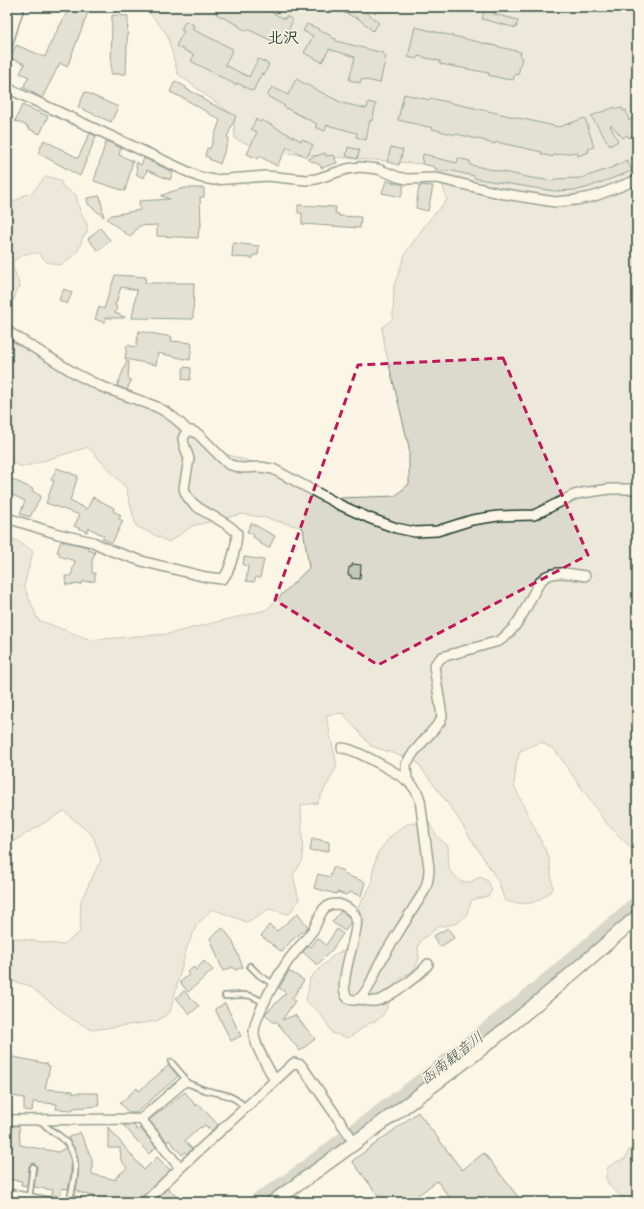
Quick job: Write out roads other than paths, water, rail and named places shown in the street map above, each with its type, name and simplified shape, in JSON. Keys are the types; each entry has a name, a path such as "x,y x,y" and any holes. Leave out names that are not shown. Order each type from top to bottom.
{"street":[{"path":"7,46 19,7"},
{"path":"7,88 199,178 214,180 267,176 306,180 316,179 347,169 360,167 378,169 407,179 437,178 498,193 555,202 595,196 637,180"},
{"path":"7,331 76,374 100,386 165,411 180,422 188,431 198,434 228,464 241,468 260,467 273,469 329,500 396,528 415,532 437,531 472,520 498,516 534,515 574,495 582,493 610,489 637,489"},
{"path":"7,518 58,534 94,542 112,551 145,562 206,577 222,579 226,576 229,569 237,533 196,505 189,499 185,492 184,488 189,459 183,439 188,431"},
{"path":"407,781 406,764 414,752 440,722 442,716 434,666 436,662 442,658 505,638 525,611 540,581 546,576 557,573 569,573 585,576"},
{"path":"275,1080 255,1040 254,1028 264,1003 274,984 287,962 312,931 321,912 325,907 333,904 342,905 351,911 357,919 356,930 347,967 344,991 345,995 350,999 355,1000 360,998 368,988 378,967 425,888 429,878 420,800 417,791 407,781 368,757 347,748 342,748"},
{"path":"273,1202 355,1143 500,1033 558,986 637,918"},
{"path":"360,998 374,1002 380,1000 398,990 419,974 428,964"},
{"path":"145,1202 294,1063 301,1065 355,1143"},
{"path":"7,1120 141,1119 184,1082"},
{"path":"141,1119 180,1168"},
{"path":"7,1194 48,1202"}],"lane":[{"path":"250,966 259,975 274,984"},
{"path":"225,996 249,995 254,996 264,1003"},
{"path":"171,1062 184,1077 184,1082 204,1090 227,1094 239,1101 246,1108"},
{"path":"41,1120 47,1127 64,1140 74,1156 76,1162 76,1174 69,1202"},
{"path":"29,1198 33,1167"}],"waterway":[{"name":"函南観音川","path":"258,1202 292,1180 433,1074 525,1001 637,905"}],"district":[{"name":"北沢","path":"283,37"}]}
